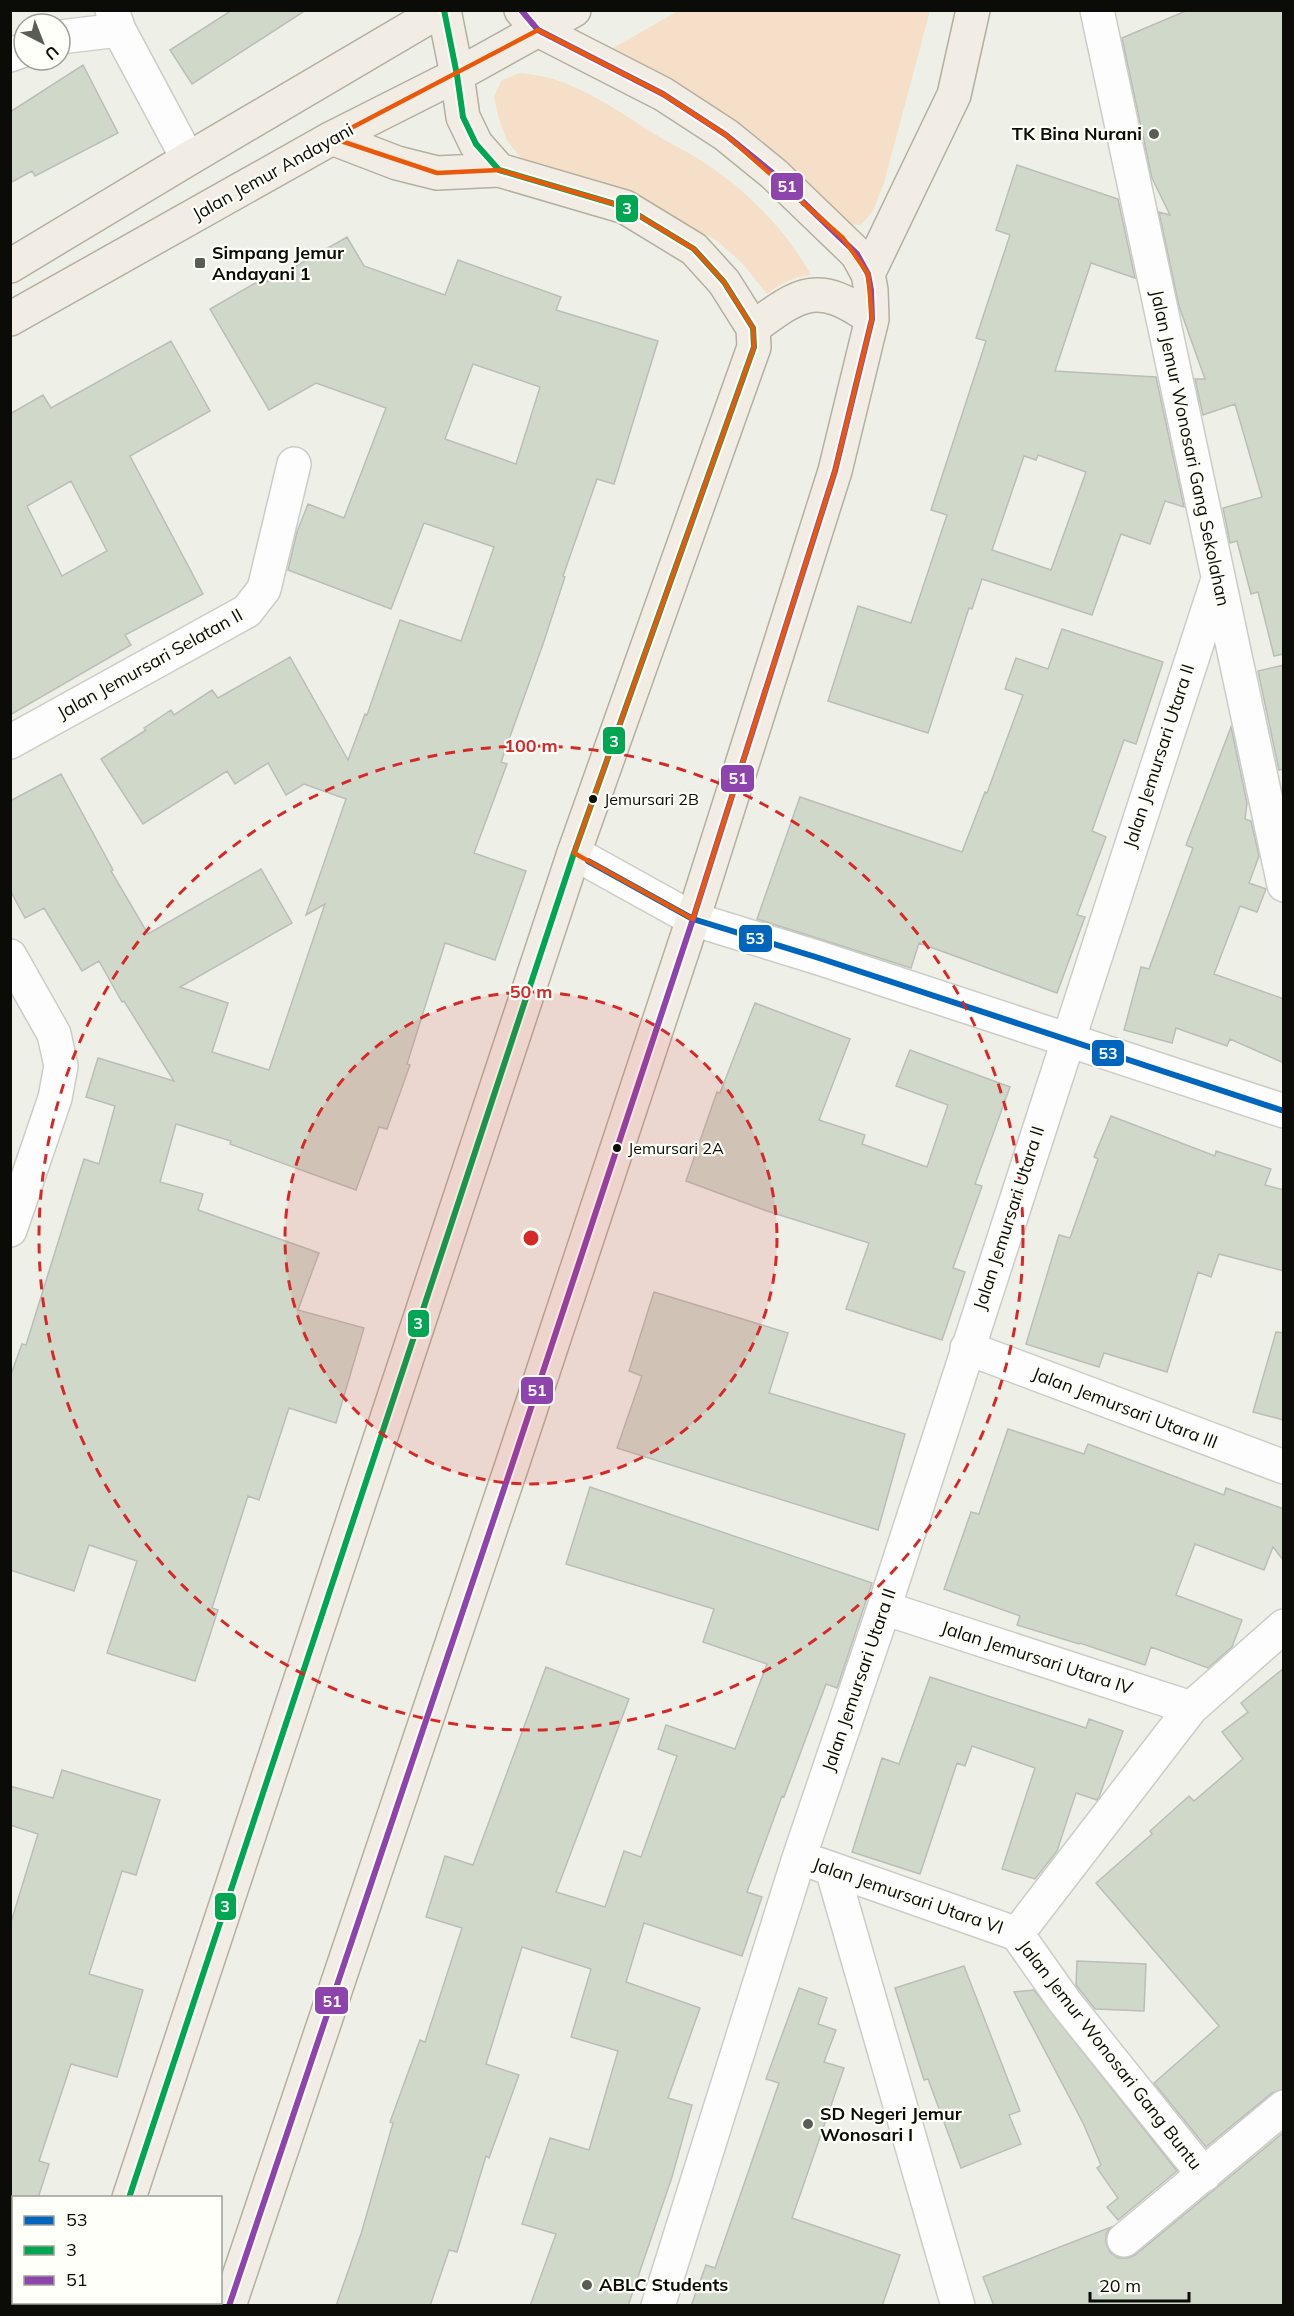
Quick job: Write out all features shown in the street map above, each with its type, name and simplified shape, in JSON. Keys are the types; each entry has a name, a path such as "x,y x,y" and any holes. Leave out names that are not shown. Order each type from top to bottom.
{"main road":[{"path":"10,266 442,10 458,75 463,117 476,144 499,170"},
{"name":"Jalan Jemur Andayani","path":"10,319 332,138 458,75 530,20 574,10"},
{"path":"868,274 954,95 974,10"},
{"path":"229,2306 513,1462 680,912 835,471 872,319 868,274 857,254 843,238 774,174 726,135 663,94 530,20"},
{"path":"130,2196 574,853 754,346 753,328 724,282 694,249 625,207 499,170 437,173 397,163 332,138"},
{"path":"753,328 776,311 811,295 833,296 851,304 872,319"}],"street":[{"name":"Jalan Jemur Wonosari Gang Sekolahan","path":"1097,10 1284,885"},
{"path":"72,33 115,20 188,159"},
{"name":"Jalan Jemursari Selatan II","path":"10,742 247,611 264,589 294,464"},
{"name":"Jalan Jemursari Utara II","path":"658,2306 799,1857 884,1608 1218,579"},
{"path":"574,853 680,912 1284,1111"},
{"path":"10,957 54,1034 61,1066 55,1098 10,1230"},
{"name":"Jalan Jemursari Utara III","path":"967,1348 1284,1467"},
{"name":"Jalan Jemursari Utara IV","path":"884,1608 1191,1707"},
{"path":"1017,1935 1191,1707 1284,1626"},
{"name":"Jalan Jemursari Utara VI","path":"799,1857 1017,1935"},
{"path":"832,1869 958,2306"},
{"name":"Jalan Jemur Wonosari Gang Buntu","path":"1017,1935 1065,2002 1204,2175"},
{"name":"Jalan Jemur Wonosari Gang Buntu","path":"1124,2240 1284,2108"}],"highlighted area":[{"path":"538,30 663,94 726,135 843,238 868,274 872,319 835,471 693,919 574,853 754,347 753,328 724,282 694,249 625,207 499,170 437,173 332,138"}],"shaded area":[{"path":"678,11 930,11 884,183 873,211 861,225 845,224 608,51"},
{"path":"519,73 538,75 575,87 609,105 712,168 745,194 774,223 811,275 788,281 767,294 742,263 716,240 684,224 527,165 507,141 494,97 501,81"}],"building":[{"path":"232,10 306,10 192,84 170,50"},
{"path":"1188,10 1284,10 1284,654 1274,656 1258,592 1251,594 1237,541 1230,543 1223,508 1262,497 1235,404 1203,415 1195,379 1205,379 1179,306 1159,212 1170,215 1152,178 1122,38"},
{"path":"83,65 118,133 35,176 32,171 10,183 10,112"},
{"path":"1017,165 1118,199 1135,278 1091,263 1055,371 1156,377 1184,507 1165,501 1150,544 1121,534 1092,615 982,579 972,609 969,608 928,733 828,701 858,606 911,623 947,515 931,510 986,341 976,338 1010,235 996,230","holes":["1038,455 1086,472 1051,570 992,550 1024,456 1036,460"]},
{"path":"347,237 364,266 445,295 458,260 561,297 556,310 658,341 614,484 597,479 563,576 565,577 543,644 501,762 507,764 474,853 526,871 495,960 445,943 407,1064 410,1065 387,1129 379,1127 356,1190 230,1144 231,1141 176,1124 160,1182 203,1194 198,1210 319,1253 298,1310 364,1328 336,1423 289,1408 259,1500 248,1496 212,1608 218,1610 195,1681 107,1653 137,1561 89,1545 74,1591 10,1570 10,1377 22,1344 26,1345 84,1159 99,1164 115,1106 86,1097 98,1058 174,1081 124,1001 122,1002 99,961 82,971 44,908 25,918 10,890 10,801 61,774 113,870 111,871 148,934 261,869 292,923 180,987 228,1003 212,1052 269,1070 325,904 306,915 346,799 304,784 286,795 268,763 235,784 227,771 143,824 101,759 146,730 144,728 171,710 174,715 212,690 218,698 290,657 348,760 365,714 367,715 400,620 461,641 494,547 424,523 391,609 288,570 297,532 308,504 344,518 386,408 316,383 269,410 210,309 266,277 268,282","holes":["473,364 540,387 516,464 445,439"]},
{"path":"171,341 210,411 130,456 203,594 125,635 131,645 10,715 10,414 43,395 51,408","holes":["71,481 107,551 62,576 27,506"]},
{"path":"1062,629 1163,662 1136,744 1124,740 1092,831 1106,837 1077,915 1085,917 1057,993 919,943 911,968 757,919 800,797 962,852 985,792 987,793 1023,695 1005,689 1016,658 1048,669"},
{"path":"1284,665 1284,769 1279,770 1258,671"},
{"path":"1231,727 1247,803 1245,819 1251,821 1259,856 1249,883 1266,889 1257,912 1240,906 1214,974 1284,999 1284,1063 1230,1039 1227,1046 1176,1028 1172,1043 1124,1030 1141,967 1149,969 1193,848 1186,845"},
{"path":"755,1003 850,1039 819,1120 865,1135 862,1144 927,1167 948,1105 896,1086 910,1050 1010,1087 975,1184 982,1186 953,1268 965,1272 942,1340 846,1309 869,1243 767,1211 686,1181 717,1092 720,1093"},
{"path":"1111,1116 1215,1156 1216,1151 1271,1169 1265,1185 1284,1190 1284,1271 1219,1254 1211,1277 1198,1272 1167,1372 1104,1353 1099,1367 1026,1344 1059,1235 1070,1238 1098,1159 1094,1157"},
{"path":"654,1292 788,1333 769,1393 905,1434 878,1530 617,1448 642,1376 629,1371"},
{"path":"1276,1332 1284,1333 1284,1420 1253,1412"},
{"path":"1008,1429 1084,1454 1088,1444 1224,1495 1226,1488 1284,1509 1284,1561 1273,1547 1264,1570 1195,1544 1176,1595 1242,1620 1232,1647 1208,1668 1151,1647 1145,1665 1017,1625 1020,1616 944,1589 971,1512 979,1514"},
{"path":"590,1487 872,1583 837,1688 826,1684 747,1892 762,1897 742,1956 644,1923 626,1982 700,2008 668,2098 692,2105 672,2177 628,2306 530,2306 556,2234 522,2224 550,2138 589,2150 618,2051 571,2037 591,1969 522,1947 486,2064 519,2075 489,2158 486,2156 457,2252 449,2250 430,2306 336,2306 361,2234 393,2123 390,2122 420,2040 425,2042 462,1928 426,1917 445,1856 473,1865 546,1667 629,1699 556,1892 605,1907 624,1851 641,1857 677,1756 658,1749 666,1725 735,1749 767,1664 703,1642 714,1609 566,1564"},
{"path":"1284,1668 1284,2089 1272,2093 1206,2147 1154,2083 1219,2026 1096,1883 1152,1834 1150,1831 1189,1796 1194,1801 1243,1759 1222,1732 1248,1712 1241,1703"},
{"path":"930,1677 1086,1728 1089,1719 1123,1731 1099,1797 1097,1800 1076,1793 1057,1851 1035,1879 1002,1869 1035,1768 972,1746 965,1766 957,1763 920,1874 852,1852 882,1758 899,1764"},
{"path":"62,1770 160,1800 136,1875 122,1871 89,1974 143,1990 117,2077 71,2064 39,2161 49,2164 39,2196 12,2196 10,2198 11,1922 38,1834 10,1825 10,1786 53,1798"},
{"path":"1077,1961 1146,1964 1144,2011 1095,2009 1076,1985"},
{"path":"964,1966 1020,2111 1009,2115 1021,2144 961,2168 928,2079 924,2080 895,1988"},
{"path":"799,1988 827,1998 818,2024 836,2030 824,2062 844,2068 792,2218 900,2255 882,2306 691,2306 706,2265 715,2268 779,2083 766,2079"},
{"path":"1034,1990 1177,2171 1118,2220 1107,2207 1118,2198 1097,2168 1101,2165 1083,2123 1014,1992"},
{"path":"1284,2132 1284,2306 994,2306 983,2277 1111,2227 1106,2234 1106,2243 1110,2252 1118,2258 1135,2255"}],"transit line":[{"name":"3","path":"130,2196 574,853 754,347 753,328 724,282 694,249 625,207 499,170 476,144 463,117 444,10"},
{"name":"51","path":"229,2306 693,919 835,471 872,319 868,274 857,254 774,174 726,135 663,94 538,30 521,10"},
{"name":"53","path":"588,861 693,919 819,958 1284,1111"}],"place":[{"name":"TK Bina Nurani","path":"1154,134"},
{"name":"Simpang Jemur Andayani 1","path":"200,263"},
{"name":"Jemursari 2B","path":"593,799"},
{"name":"Jemursari 2A","path":"617,1148"},
{"name":"SD Negeri Jemur Wonosari I","path":"808,2124"},
{"name":"ABLC Students","path":"587,2285"}]}
